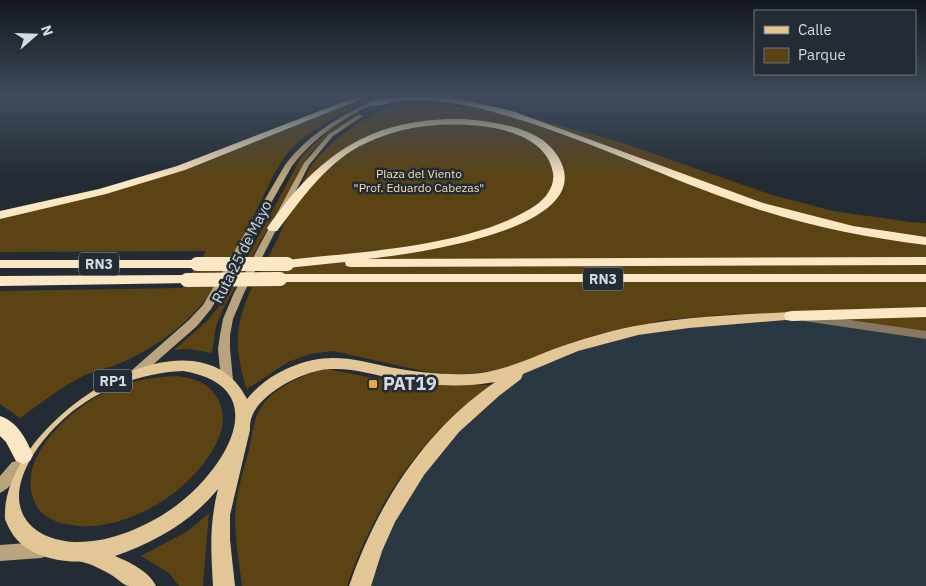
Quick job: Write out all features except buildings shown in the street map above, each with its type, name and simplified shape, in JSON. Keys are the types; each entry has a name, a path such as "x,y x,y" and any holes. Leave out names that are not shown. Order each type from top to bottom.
{"highway":[{"path":"0,215 102,192 181,168 300,124"},
{"path":"273,228 305,187 332,161 353,146 373,136 412,124"},
{"path":"287,264 410,248 454,240 491,230 517,220 540,207 553,194 559,180 559,167 553,154 538,142 506,128 480,124"},
{"path":"544,124 735,198 777,212 846,230 926,241"},
{"name":"RN3","path":"0,264 926,261"},
{"name":"RN3","path":"0,281 926,278"},
{"path":"792,316 926,312"},
{"path":"0,424 13,436 20,461"}],"main road":[{"name":"Ruta 25 de Mayo","path":"136,372 193,323 207,307 289,165 302,147 330,124"},
{"name":"Ruta 25 de Mayo","path":"227,380 224,349 228,319 239,293 306,164 317,149 347,124"},
{"path":"244,416 251,403 267,388 302,369 322,364 338,363 441,380 494,378 532,364 557,352 585,343 651,327 689,322 792,316"},
{"path":"360,586 377,539 421,465 464,417 508,380 532,364"},
{"name":"Ruta 25 de Mayo","path":"20,461 45,427 73,403 104,385 136,372 163,367 188,366 210,371 227,380"},
{"name":"RP1","path":"224,586 220,540 221,515 244,416 242,402 236,390 227,380"},
{"name":"RP1","path":"20,461 10,488 9,509 15,527 29,541 50,549 84,552 123,543 162,525 196,501 222,473 238,446"},
{"path":"0,486 20,461"},
{"path":"0,553 50,549"},
{"name":"RP1","path":"84,552 120,568 144,586"}],"street":[{"path":"792,316 926,335"}],"shaded area":[{"path":"792,316 926,335 926,586 360,586 421,465 508,380 616,335"}],"green space":[{"path":"299,124 322,124 288,152 214,289 192,315 176,329 151,348 132,358 75,380 20,418 0,404 0,291 182,288 206,251 0,252 0,216 200,163"},
{"path":"339,124 344,124 332,131 308,156 223,309 216,326 212,353 189,349 174,350 208,320 224,300 302,156 329,130"},
{"name":"Plaza del Viento \"Prof. Eduardo Cabezas\"","path":"357,124 556,124 620,142 772,195 833,211 926,223 926,335 792,316 735,314 665,320 602,333 574,342 507,369 454,375 428,372 333,351 310,354 288,362 247,389 240,366 238,346 242,311 310,168 327,148"},
{"path":"327,369 410,385 493,385 467,404 444,426 404,473 372,527 358,556 347,586 242,586 235,516 240,485 257,417 262,406 274,393 291,382"},
{"path":"176,376 195,380 208,387 219,401 223,415 221,430 216,444 207,459 184,484 161,502 132,517 100,525 79,526 59,522 48,517 38,509 31,488 32,472 37,457 45,443 68,418 93,399 122,385 154,378"},
{"path":"209,513 203,586 179,586 169,573 141,556 188,531"}],"place":[{"name":"PAT19","path":"373,384"}]}
